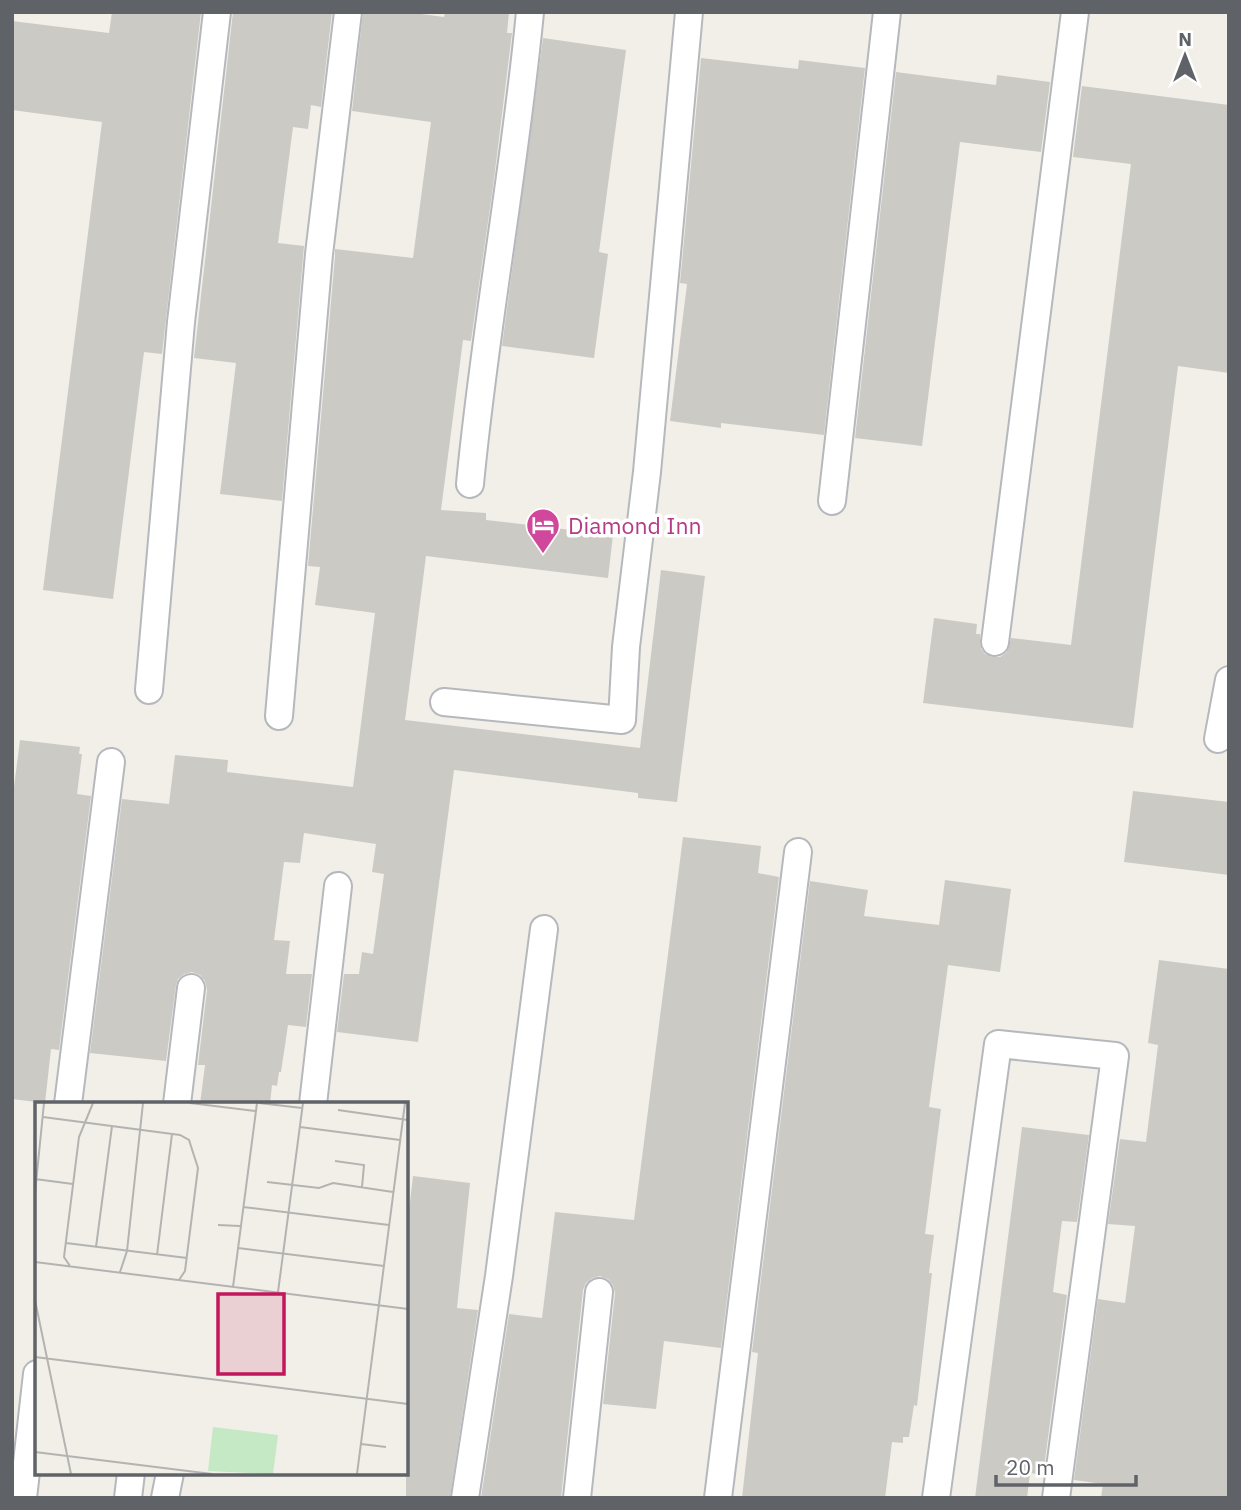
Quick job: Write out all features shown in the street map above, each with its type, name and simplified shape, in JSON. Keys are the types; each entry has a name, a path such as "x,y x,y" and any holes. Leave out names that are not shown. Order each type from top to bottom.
{"lane":[{"path":"149,690 181,322 217,12"},
{"path":"279,716 319,254 348,12"},
{"path":"470,484 530,12"},
{"path":"444,702 622,720 626,647 647,472 689,12"},
{"path":"832,501 887,12"},
{"path":"995,642 1075,12"},
{"path":"1218,739 1229,680"},
{"path":"68,1102 111,762"},
{"path":"719,1498 798,852"},
{"path":"313,1102 338,886"},
{"path":"465,1498 499,1276 544,929"},
{"path":"177,1102 191,988"},
{"path":"936,1498 998,1044 1115,1056 1056,1498"},
{"path":"577,1498 599,1292"},
{"path":"23,1498 35,1392"},
{"path":"128,1498 131,1475"},
{"path":"165,1498 170,1475"}],"building":[{"path":"112,12 201,12 162,354 144,352 113,599 43,590 102,122 12,110 12,21 109,33"},
{"path":"233,12 332,12 321,107 311,105 308,129 293,127 278,243 304,246 282,501 220,494 236,363 194,358"},
{"path":"363,12 406,12 444,17 445,12 509,12 507,33 512,33 493,187 471,341 463,340 441,510 486,513 486,520 613,535 608,578 426,556 405,720 640,748 661,570 705,576 677,802 638,798 638,793 454,770 418,1042 337,1032 344,974 359,974 362,952 373,954 384,874 372,872 376,844 304,833 300,863 284,862 274,940 290,941 286,974 312,974 306,1027 288,1025 281,1072 277,1086 272,1085 270,1102 200,1102 205,1065 198,1065 207,990 200,975 192,972 178,979 166,1061 90,1053 122,799 169,804 175,755 228,760 227,772 353,787 375,613 315,605 320,567 308,566 335,249 413,258 431,122 352,111"},
{"path":"543,38 626,50 599,252 608,254 594,358 502,346"},
{"path":"701,58 798,69 799,60 865,68 824,435 721,423 721,428 670,421 687,284 680,283"},
{"path":"896,72 996,85 997,75 1050,82 1041,152 960,142 922,446 855,438"},
{"path":"1082,86 1229,105 1229,373 1178,366 1133,728 923,703 934,618 977,624 976,634 980,634 981,649 992,657 1000,657 1007,652 1011,638 1071,645 1131,164 1073,157"},
{"path":"20,740 80,747 79,754 82,754 77,794 91,796 59,1050 51,1049 45,1102 12,1099 12,802"},
{"path":"1133,791 1229,802 1229,875 1124,862"},
{"path":"683,837 761,846 758,873 779,877 721,1348 664,1341 656,1409 603,1404 615,1293 608,1279 600,1276 592,1278 583,1290 561,1498 481,1498 509,1314 542,1318 555,1212 634,1220"},
{"path":"945,880 1011,889 1000,972 948,965 929,1107 941,1109 925,1234 934,1235 929,1273 932,1273 917,1406 914,1405 909,1437 903,1437 903,1443 892,1442 885,1498 742,1498 758,1353 752,1352 810,881 868,890 864,916 939,925"},
{"path":"1159,960 1229,969 1229,1498 1101,1498 1103,1484 1074,1480 1098,1299 1125,1303 1135,1226 1108,1224 1120,1139 1146,1142 1158,1045 1148,1043"},
{"path":"1022,1127 1089,1135 1077,1222 1062,1221 1053,1292 1067,1295 1043,1475 1030,1473 1027,1498 975,1498"},
{"path":"413,1176 470,1183 457,1308 478,1310 450,1498 406,1498 408,1218"}],"place":[{"name":"Diamond Inn","path":"543,555"}]}
